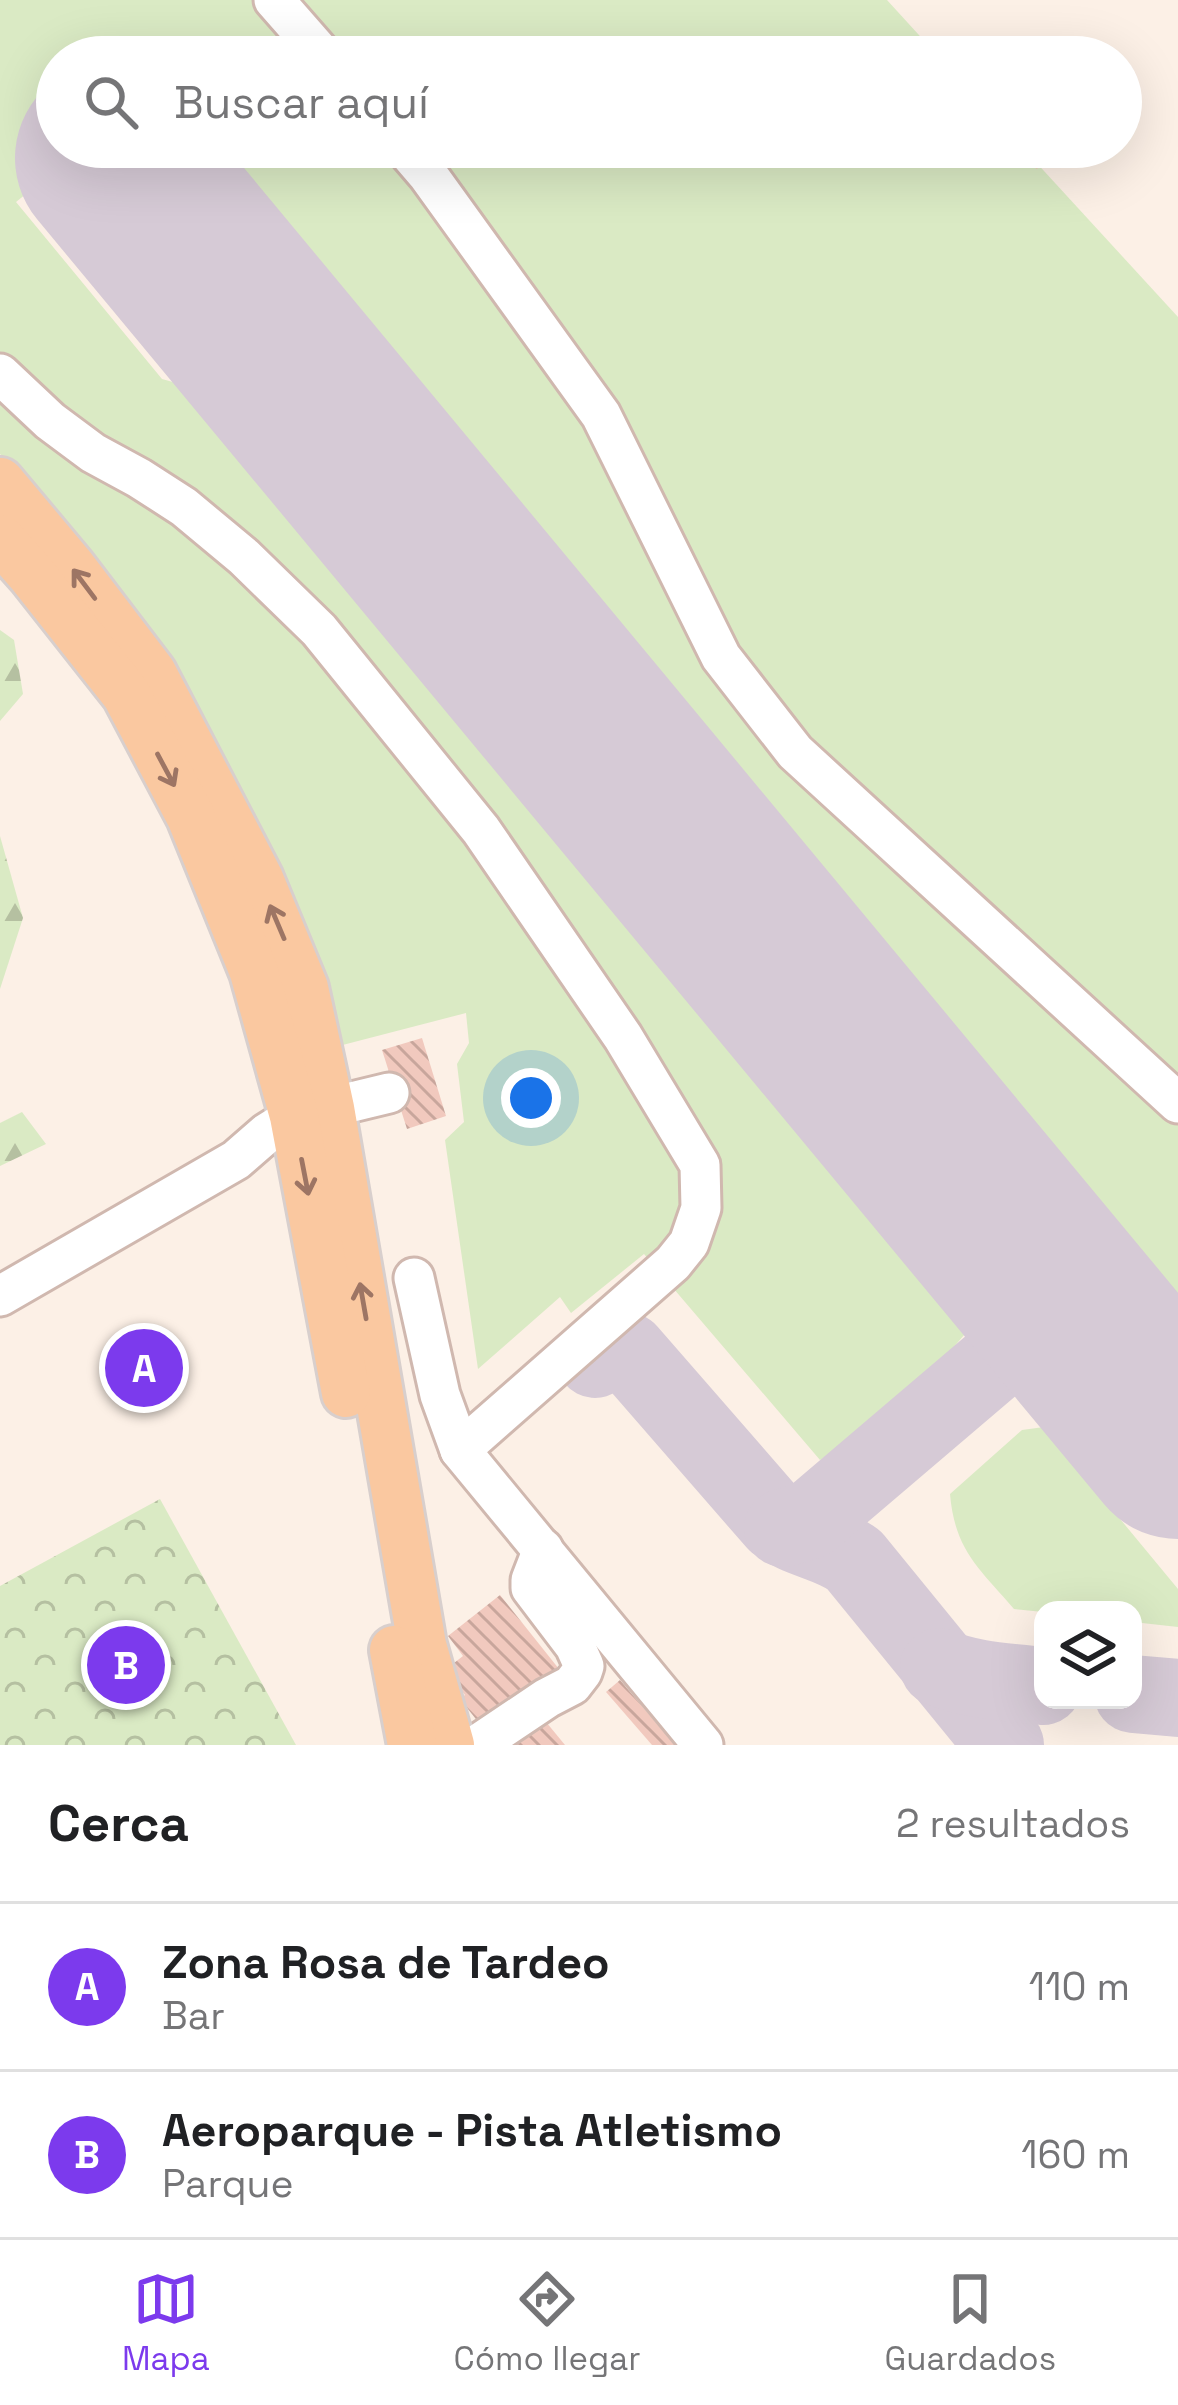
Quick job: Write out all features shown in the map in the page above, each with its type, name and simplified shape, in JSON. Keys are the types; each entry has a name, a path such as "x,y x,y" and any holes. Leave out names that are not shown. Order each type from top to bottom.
{"main road":[{"path":"0,482 152,674 259,879 304,988 312,1112 412,1745"},
{"path":"0,539 126,694 190,817 312,1112 422,1645 450,1745"}],"lane":[{"path":"274,0 306,36"},
{"path":"422,168 602,416 722,657 795,752 1178,1103"},
{"path":"0,374 50,421 184,508 320,630 481,830 623,1037 700,1165 701,1208 689,1243 673,1263 460,1450"},
{"path":"0,1296 236,1160 267,1133 312,1112 389,1094"},
{"path":"414,1278 440,1395 460,1450 703,1745"},
{"path":"477,1745 572,1685 582,1672 575,1646 530,1588 543,1550"}],"green space":[{"path":"0,0 887,0 920,36 36,36 36,168 58,168 16,202 162,379 223,396 981,1315 899,1404 863,1434 820,1460 644,1254 571,1313 560,1297 478,1369 445,1140 464,1122 457,1064 469,1043 466,1013 331,1048 22,479 0,454"},
{"path":"218,168 1041,168 1178,317 1178,1319"},
{"path":"0,630 14,640 23,694 0,721"},
{"path":"0,836 23,918 0,989"},
{"path":"22,1112 46,1144 0,1166 0,1123"},
{"path":"1044,1427 1178,1589 1178,1627 1142,1623 1142,1601 1034,1601 1034,1611 1014,1609 980,1570 957,1530 950,1494 1022,1430"},
{"path":"160,1499 296,1745 0,1745 0,1586"}],"building":[{"path":"422,1038 446,1116 407,1129 382,1050"},
{"path":"500,1595 559,1669 483,1728 445,1670 463,1656 448,1636"},
{"path":"620,1680 675,1745 652,1745 606,1692"},
{"path":"537,1711 565,1745 495,1745"}],"taxiway":[{"path":"783,1528 810,1520 999,1359 1013,1330 1019,1302 1011,1242"},
{"path":"595,1359 615,1347 628,1352 776,1522 854,1560 1005,1745"},
{"path":"999,1359 1061,1349 1088,1356 1120,1373"},
{"path":"939,1667 977,1678 1034,1685"},
{"path":"1142,1695 1178,1698"}],"runway":[{"path":"119,168 1178,1443"}],"place":[{"name":"Zona Rosa de Tardeo","path":"144,1368"},
{"name":"Aeroparque - Pista Atletismo","path":"126,1665"}]}
